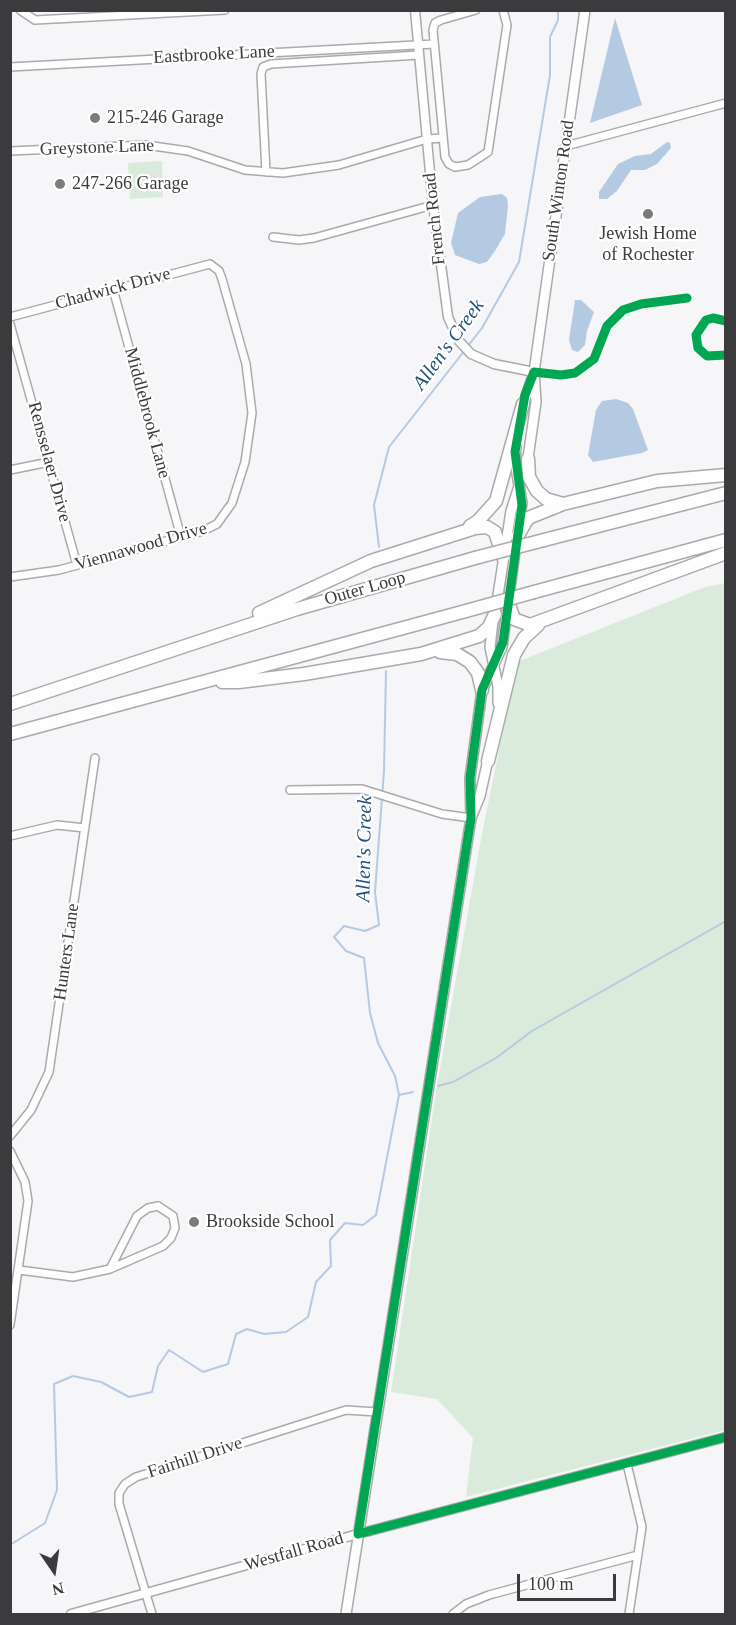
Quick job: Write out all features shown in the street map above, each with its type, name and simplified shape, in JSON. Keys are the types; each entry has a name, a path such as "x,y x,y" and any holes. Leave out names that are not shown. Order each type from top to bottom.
{"highway":[{"path":"452,535 478,521 496,501 523,404"},
{"path":"528,459 530,477 536,490 546,499 563,504"},
{"path":"517,537 528,518 563,504 653,482 726,475"},
{"name":"Outer Loop","path":"10,704 238,627 475,558 726,493"},
{"path":"238,627 258,613 355,568 479,527 492,529 498,536 503,557"},
{"path":"10,734 726,540"},
{"path":"508,602 511,615 518,622 527,625 541,622 726,553"},
{"path":"421,654 479,636 489,627 495,614"},
{"path":"488,761 514,654 524,638 541,622"},
{"path":"208,681 239,682 446,652 463,656 477,670 482,690"}],"main road":[{"name":"South Winton Road","path":"346,1614 471,818 470,777 482,690 502,647 522,505 514,458 523,404 534,372 585,10"},
{"name":"South Winton Road","path":"471,818 480,796 499,699 490,640 511,511 528,459 536,402 534,372"}],"street":[{"path":"20,10 35,20 225,10"},
{"name":"French Road","path":"415,10 433,205 448,318 464,347 476,357 494,364 534,372"},
{"path":"476,10 435,23 434,44 445,158 455,167 468,165 488,153 507,25 503,10"},
{"name":"Eastbrooke Lane","path":"10,67 434,44"},
{"path":"266,172 261,74 263,67 271,64 419,55"},
{"path":"566,146 726,103"},
{"name":"Greystone Lane","path":"10,151 130,145 165,146 245,171 306,171 339,165 427,140 443,138"},
{"path":"273,237 298,240 314,238 433,205"},
{"name":"Chadwick Drive","path":"10,317 201,265 215,267"},
{"name":"Viennawood Drive","path":"10,577 44,574 181,537 213,526 226,514 245,462 250,436 252,401 246,363 222,279 215,267"},
{"name":"Middlebrook Lane","path":"113,289 181,537"},
{"name":"Rensselaer Drive","path":"10,324 77,565"},
{"path":"10,470 49,462"},
{"name":"Hunters Lane","path":"10,1136 31,1110 49,1072 95,758"},
{"path":"290,790 362,789 378,796 442,814 471,818"},
{"path":"10,836 57,825 85,828"},
{"path":"10,1151 25,1182 28,1201 10,1324"},
{"path":"19,1270 74,1277 110,1269 163,1246 171,1238 175,1228 173,1216 168,1210 159,1206 148,1208 137,1216 110,1269"},
{"name":"Fairhill Drive","path":"145,1594 119,1504 119,1493 125,1484 136,1477 346,1410 377,1412"},
{"name":"Westfall Road","path":"71,1614 358,1534 726,1437"},
{"path":"627,1464 642,1521 629,1614"},
{"path":"453,1614 466,1604 489,1595 638,1555"},
{"path":"145,1594 152,1614"}],"green space":[{"path":"162,161 163,197 130,199 128,163"},
{"path":"725,583 725,1430 466,1497 473,1438 437,1399 391,1392 436,1091 481,839 517,662 705,587"}],"water":[{"path":"615,18 642,105 590,123"},
{"path":"667,142 670,143 671,148 657,164 645,170 631,170 617,191 607,199 599,199 599,192 618,164 635,156 651,154"},
{"path":"502,194 507,198 508,206 505,234 487,262 479,264 455,255 451,243 458,213 480,197"},
{"path":"575,300 581,300 594,312 585,345 578,352 572,350 569,340"},
{"path":"616,399 628,403 633,409 648,450 593,462 588,455 596,410 602,401"}],"waterway":[{"name":"Allen's Creek","path":"468,346 482,328 519,262 550,75 550,37 558,20 558,10"},
{"name":"Allen's Creek","path":"379,547 374,505 389,447 465,350"},
{"name":"Allen's Creek","path":"10,1545 45,1523 57,1490 54,1384 73,1376 101,1382 129,1397 152,1392 158,1366 169,1350 203,1372 228,1364 236,1334 247,1329 264,1334 286,1332 308,1317 316,1282 331,1266 330,1240 345,1223 363,1225 376,1215 399,1095 395,1076 378,1043 370,1013 364,958 346,951 334,937 344,926 365,931 379,925 375,892 384,771 386,671"},
{"path":"438,1086 453,1082 496,1058 532,1031 726,921"},
{"path":"399,1095 413,1092"}],"transit line":[{"path":"534,372 561,375 575,373 594,359 607,326 623,310 641,304 687,298"},
{"path":"726,321 713,318 706,320 696,335 698,348 707,356 726,355"},
{"path":"358,1534 471,818 470,778 482,690 503,642 522,505 515,452 525,395 534,372"},
{"path":"358,1534 726,1437"}],"place":[{"name":"215-246 Garage","path":"95,118"},
{"name":"247-266 Garage","path":"60,184"},
{"name":"Jewish Home of Rochester","path":"648,214"},
{"name":"Brookside School","path":"194,1222"}]}
